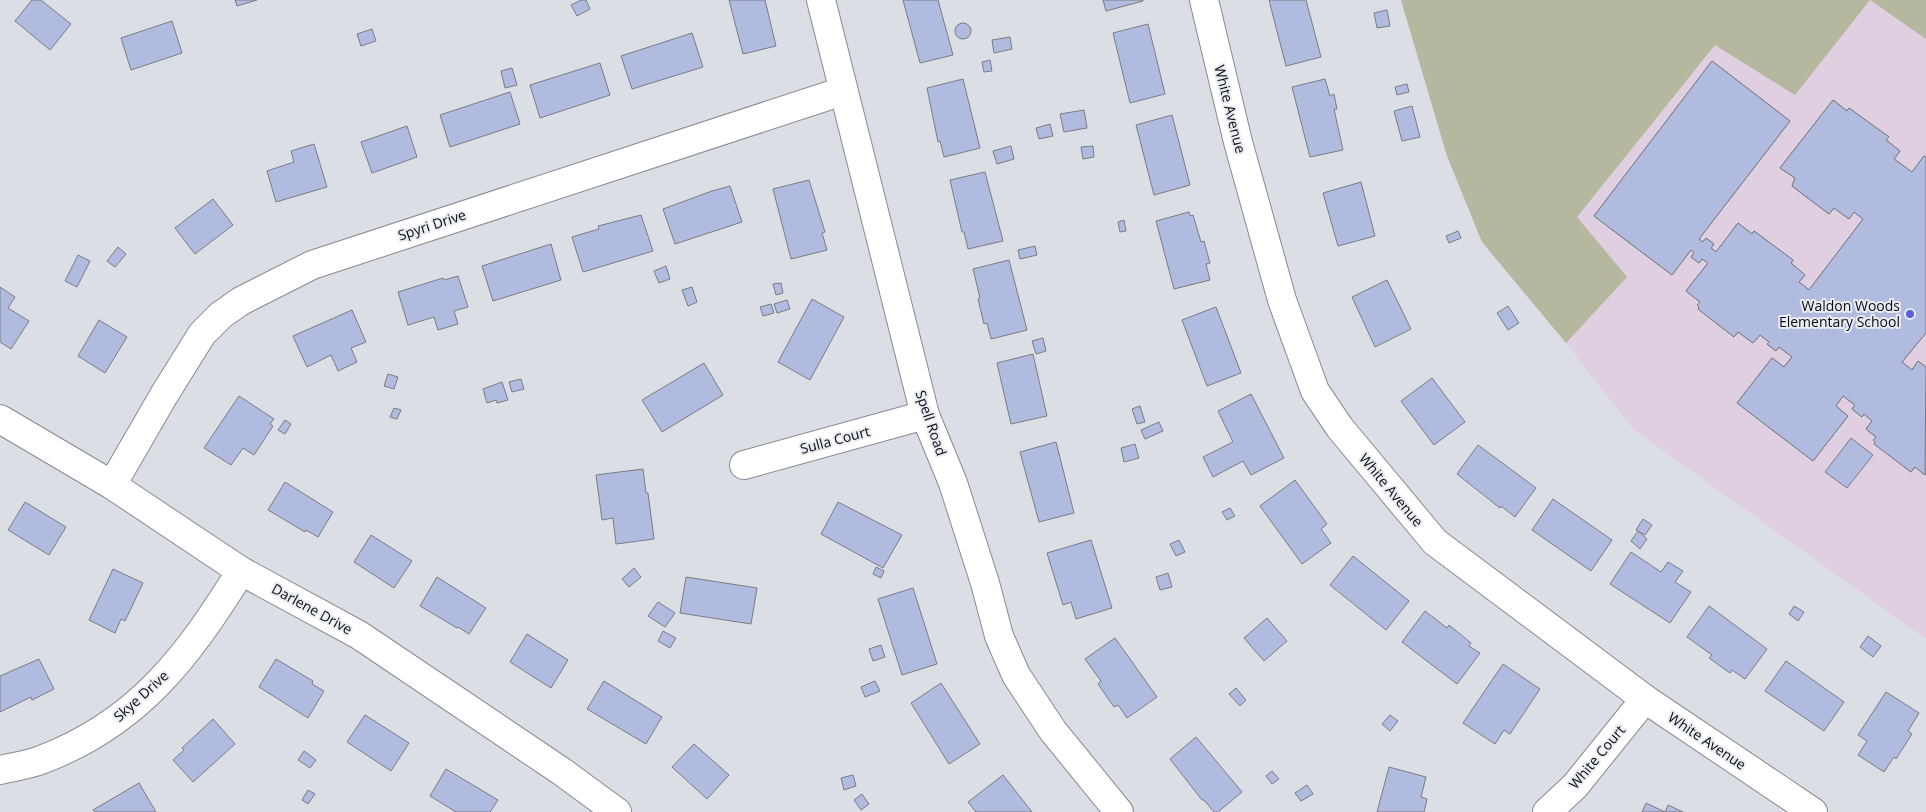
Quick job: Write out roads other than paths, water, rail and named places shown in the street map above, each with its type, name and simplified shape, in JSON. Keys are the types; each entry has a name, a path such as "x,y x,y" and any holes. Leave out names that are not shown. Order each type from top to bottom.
{"street":[{"name":"Spell Road","path":"821,0 926,415 952,483 985,583 999,636 1016,675 1053,732 1119,812"},
{"name":"White Avenue","path":"1204,0 1238,142 1282,300 1315,391 1340,428 1435,542 1645,699 1813,812"},
{"name":"Spyri Drive","path":"112,485 202,334 221,315 241,301 312,265 843,91"},
{"name":"Sulla Court","path":"744,465 926,415"},
{"name":"Darlene Drive","path":"0,419 112,485 241,571 359,635 561,771 617,812"},
{"name":"Skye Drive","path":"0,770 40,760 75,744 125,714 153,689 187,652 212,618 241,571"},
{"name":"White Court","path":"1546,812 1576,786 1645,699"}],"place":[{"name":"Waldon Woods Elementary School","path":"1910,314"}]}
